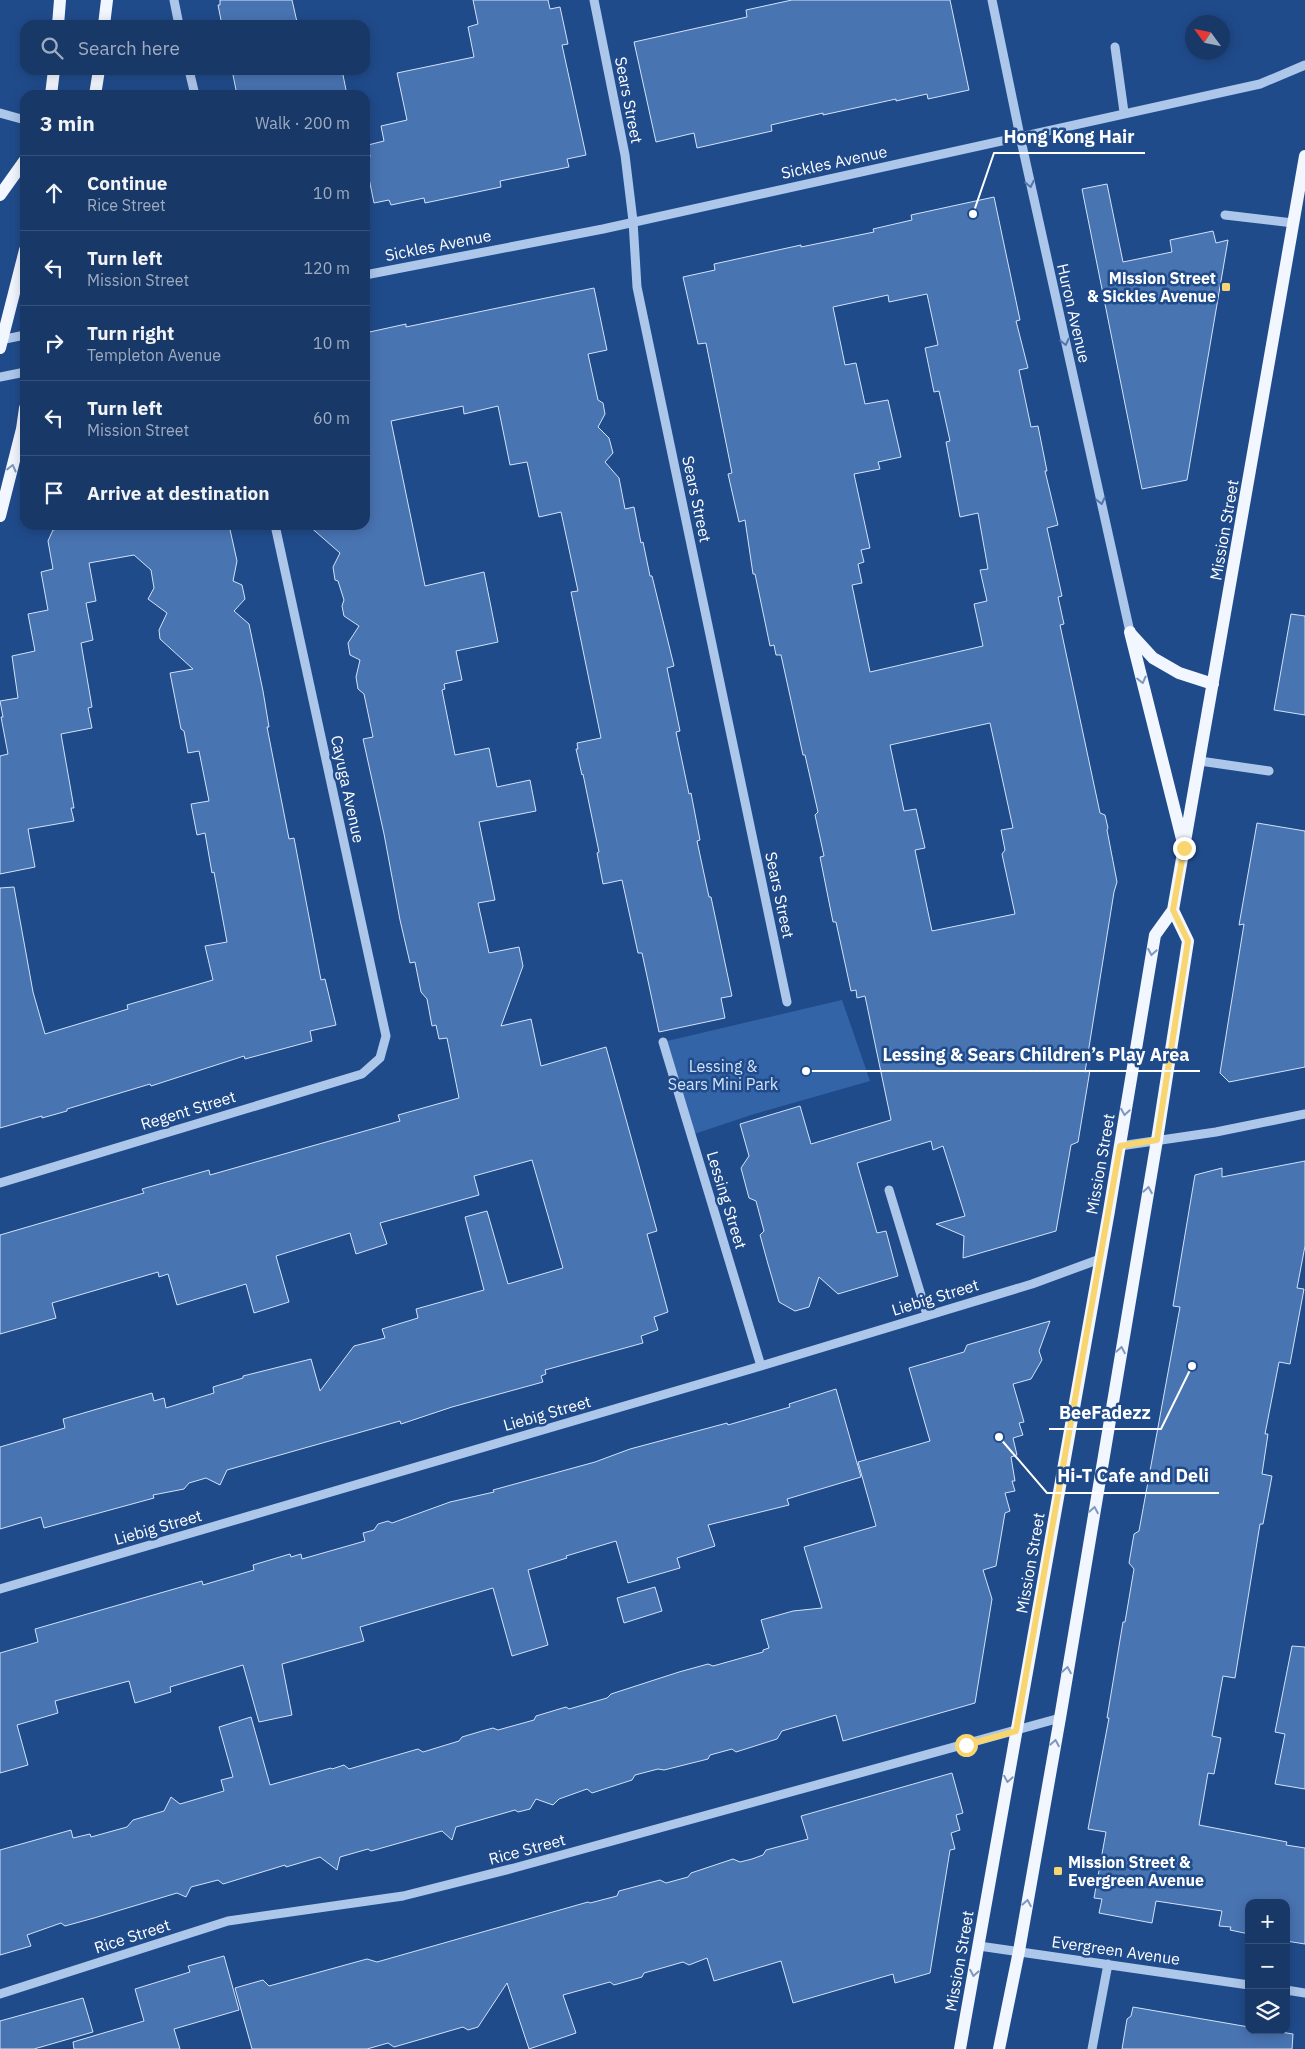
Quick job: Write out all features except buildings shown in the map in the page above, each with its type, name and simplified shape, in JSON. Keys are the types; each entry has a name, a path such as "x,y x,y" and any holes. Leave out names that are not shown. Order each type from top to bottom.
{"main road":[{"path":"58,20 60,0"},
{"path":"105,20 107,0"},
{"path":"52,90 54,75"},
{"path":"96,90 98,75"},
{"name":"Mission Street","path":"960,2049 1120,1146 1155,935 1173,910 1293,223 1302,186 1305,156"},
{"path":"0,195 20,167"},
{"path":"1,342 20,269"},
{"path":"0,516 20,438"},
{"path":"1130,632 1153,658 1179,673 1213,684"},
{"path":"1130,632 1184,848"},
{"path":"1000,2049 1060,1718 1157,1140 1188,941 1173,910"}],"street":[{"path":"174,0 178,20"},
{"name":"Sears Street","path":"594,0 625,155 633,221 637,287 786,1002"},
{"name":"Huron Avenue","path":"992,0 1020,136 1130,632"},
{"path":"1115,47 1124,112"},
{"name":"Sickles Avenue","path":"370,274 633,221 1124,112 1260,84 1305,65"},
{"path":"190,75 194,90"},
{"path":"0,113 20,119"},
{"path":"1225,216 1293,223"},
{"path":"1,342 20,336"},
{"path":"0,377 20,373"},
{"name":"Cayuga Avenue","path":"276,530 386,1036 380,1058"},
{"path":"1200,761 1269,771"},
{"name":"Lessing Street","path":"663,1042 761,1366"},
{"name":"Regent Street","path":"0,1183 362,1074 380,1058"},
{"path":"1120,1146 1216,1132 1305,1114"},
{"path":"889,1190 927,1315"},
{"name":"Liebig Street","path":"0,1589 761,1366 1032,1284 1100,1259"},
{"name":"Rice Street","path":"0,1994 228,1921 403,1896 514,1868 1060,1718"},
{"name":"Evergreen Avenue","path":"979,1946 1245,1983"},
{"path":"1092,2049 1108,1964"},
{"path":"1290,1990 1305,1992"}],"green space":[{"name":"Lessing & Sears Mini Park","path":"842,1000 870,1081 751,1115 691,1135 663,1042"}],"place":[{"name":"Hong Kong Hair","path":"973,214"},
{"name":"Mission Street & Sickles Avenue","path":"1226,287"},
{"name":"Lessing & Sears Children’s Play Area","path":"806,1071"},
{"name":"BeeFadezz","path":"1192,1366"},
{"name":"Hi-T Cafe and Deli","path":"999,1437"},
{"name":"Mission Street & Evergreen Avenue","path":"1058,1871"}],"route":[{"path":"966,1745 1016,1731 1120,1146 1157,1140 1188,941 1173,910 1184,848"}]}
